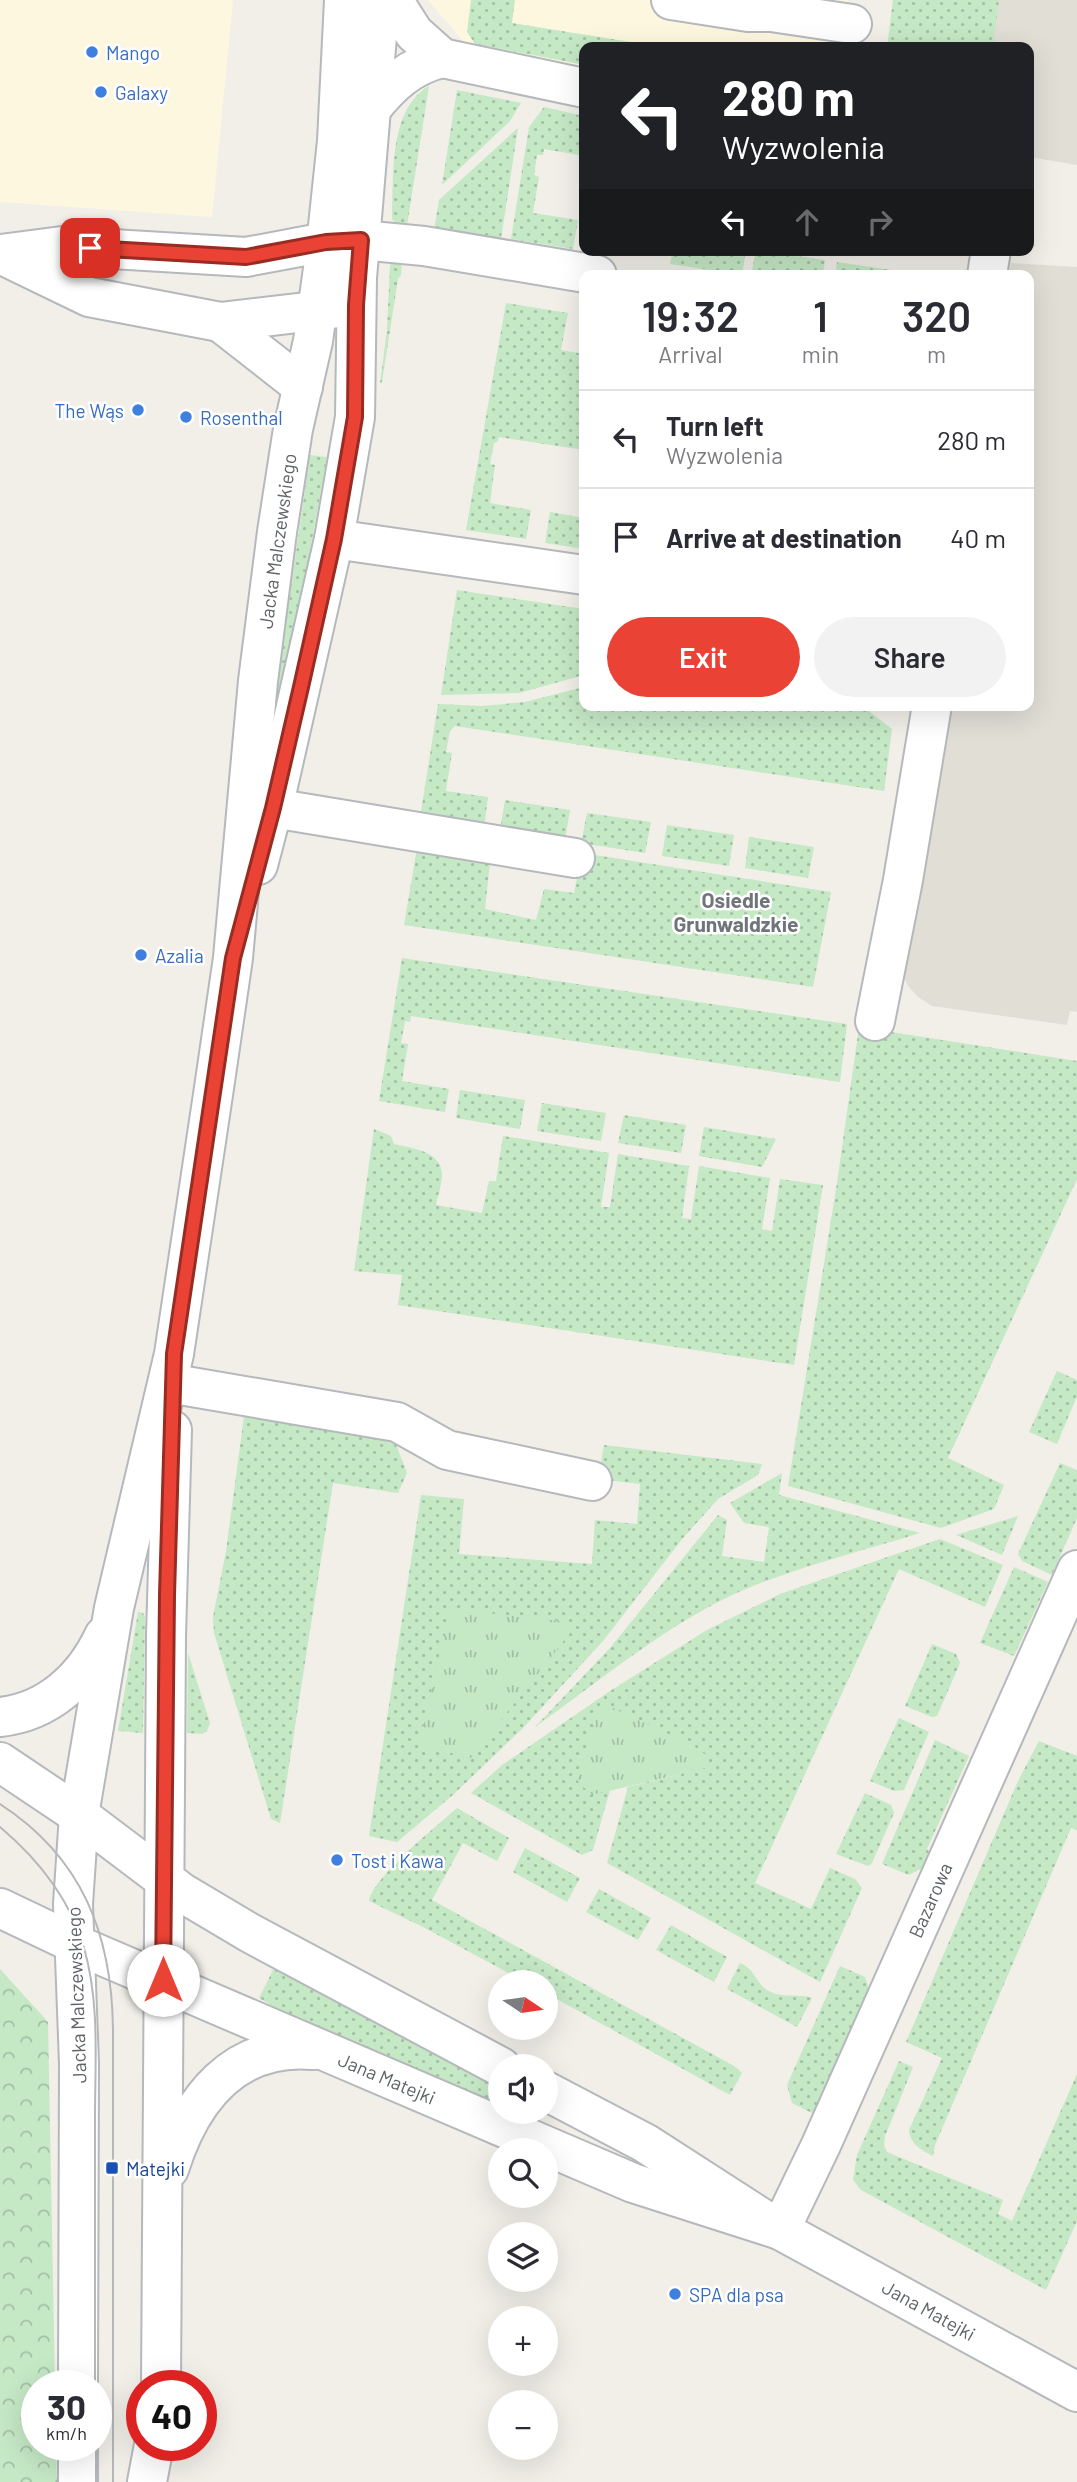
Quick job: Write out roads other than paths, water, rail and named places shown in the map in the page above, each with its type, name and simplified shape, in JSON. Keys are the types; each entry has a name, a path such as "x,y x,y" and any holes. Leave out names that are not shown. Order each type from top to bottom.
{"street":[{"name":"Jacka Malczewskiego","path":"233,958 273,808 334,539 355,417 356,305 344,241 337,141 344,0"},
{"name":"Jacka Malczewskiego","path":"78,2370 79,2063 73,1943 74,1876 79,1815 114,1608 174,1369 233,958 258,681 277,532 293,429 317,312 344,241 370,109 380,0"},
{"path":"393,0 414,33 442,58 579,87"},
{"path":"671,0 748,12 772,6 852,24"},
{"path":"370,109 393,83 407,72 442,58"},
{"path":"1,254 62,246 246,257 344,241 424,246 579,272"},
{"path":"1,254 89,297 220,322 317,312 356,305"},
{"path":"220,322 303,387"},
{"path":"334,539 579,574"},
{"path":"875,1021 903,880 931,711"},
{"path":"273,808 575,858"},
{"name":"Jacka Malczewskiego","path":"161,2370 166,1622 174,1369"},
{"path":"174,1369 397,1422 447,1450 592,1481"},
{"name":"Bazarowa","path":"780,2230 821,2145 1077,1570"},
{"name":"Jacka Malczewskiego","path":"0,1717 35,1709 64,1691 98,1648 114,1608"},
{"path":"0,1762 79,1815 164,1881 250,1933 488,2060"},
{"name":"Jana Matejki","path":"0,1908 73,1943 633,2183 780,2230"},
{"name":"Jacka Malczewskiego","path":"163,2198 171,2162 187,2124 198,2104 224,2076 256,2056 283,2049 330,2053"},
{"name":"Jana Matejki","path":"558,2097 645,2143 780,2230 1077,2392"},
{"path":"78,2461 78,2482"},
{"path":"147,2482 151,2461"}],"tram line":[{"path":"0,1804 28,1825 52,1848 72,1873 87,1901 106,1962 113,2030 113,2482"},
{"path":"0,1827 28,1853 62,1897 78,1930 89,1969 96,2033 95,2370"},
{"path":"96,2461 96,2482"}],"place":[{"name":"Mango","path":"92,52"},
{"name":"Galaxy","path":"101,92"},
{"name":"The Wąs","path":"138,410"},
{"name":"Rosenthal","path":"186,417"},
{"name":"Azalia","path":"141,955"},
{"name":"Tost i Kawa","path":"337,1860"},
{"name":"Matejki","path":"112,2168"},
{"name":"SPA dla psa","path":"675,2294"}],"district":[{"name":"Osiedle Grunwaldzkie","path":"736,911"}]}
